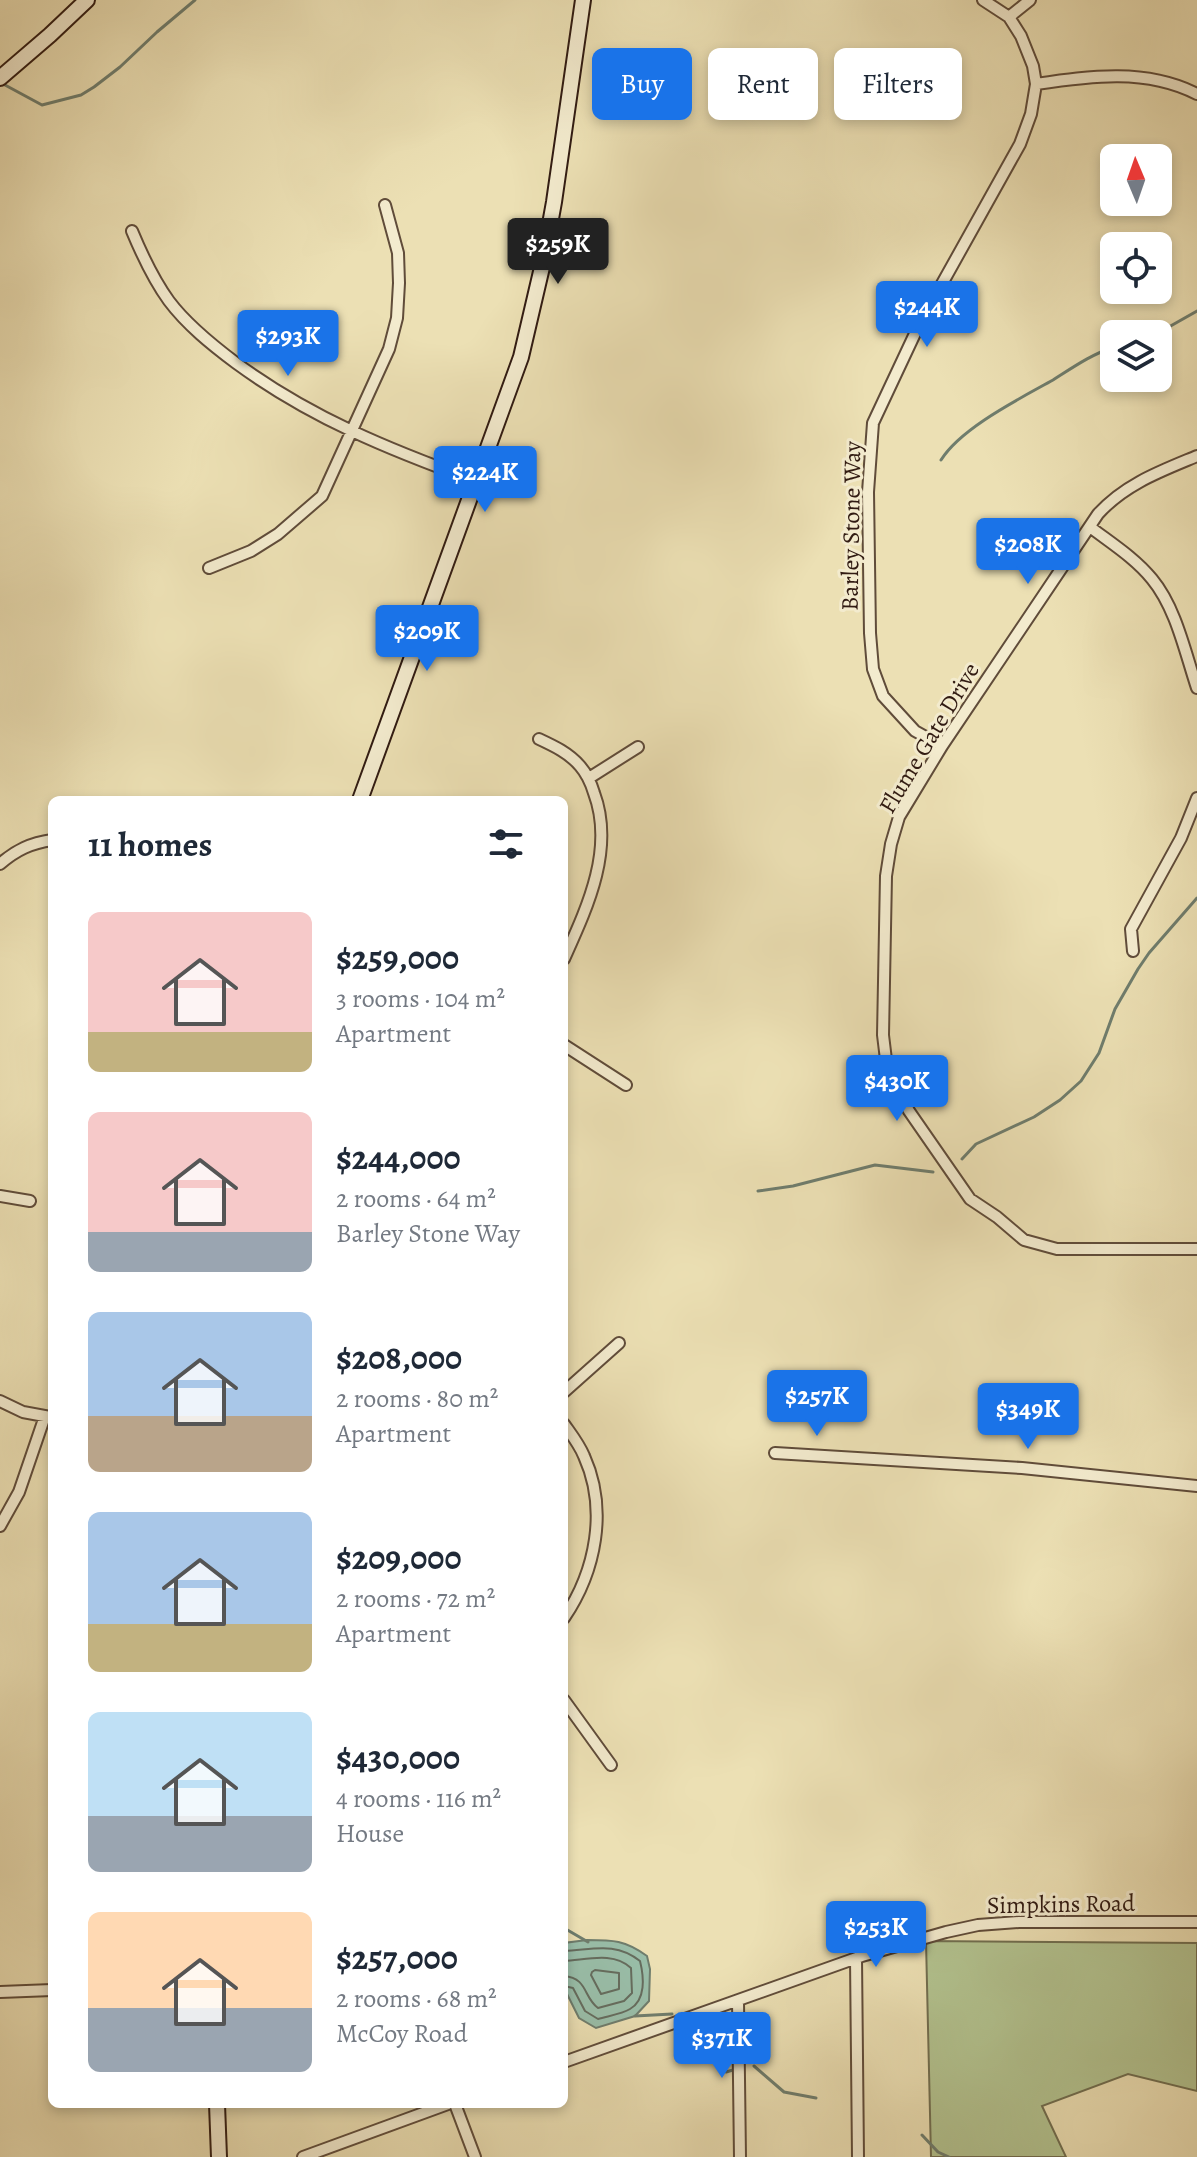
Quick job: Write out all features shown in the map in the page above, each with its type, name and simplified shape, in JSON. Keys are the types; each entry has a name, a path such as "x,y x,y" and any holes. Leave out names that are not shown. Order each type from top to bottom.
{"street":[{"path":"0,78 87,0"},
{"path":"361,796 508,395 531,318 551,217 583,0"},
{"name":"Barley Stone Way","path":"942,746 915,731 883,696 873,669 868,492 873,423 919,325 1020,144 1031,114 1036,84 1027,49 1009,17 983,0"},
{"path":"1009,17 1030,0"},
{"path":"1036,84 1092,77 1139,76 1197,94"},
{"path":"209,568 260,546 322,496 389,349 397,318 398,253 385,205"},
{"path":"132,231 147,267 169,301 217,349 285,396 351,432 476,481"},
{"name":"Flume Gate Drive","path":"1197,456 1132,485 1110,500 1098,514 942,746 899,817 886,876 883,1035 887,1068 909,1111 970,1199 1024,1240 1057,1249 1197,1249"},
{"path":"1090,527 1138,564 1153,580 1172,615 1197,688"},
{"path":"539,739 558,748 579,764 589,778 601,818 601,851 592,889 568,949"},
{"path":"589,778 638,747"},
{"path":"1133,951 1131,929 1181,838 1197,798"},
{"path":"0,864 13,852 48,840"},
{"path":"568,1048 626,1085"},
{"path":"0,1196 30,1201"},
{"path":"568,1388 619,1343"},
{"path":"0,1401 23,1412 48,1417 19,1492 0,1526"},
{"path":"568,1430 585,1456 596,1501 595,1535 589,1569 568,1612"},
{"path":"775,1453 1022,1468 1197,1486"},
{"path":"568,1706 611,1765"},
{"name":"Simpkins Road","path":"568,2061 856,1958 927,1936 978,1925 1019,1922 1197,1922"},
{"path":"856,1958 858,2157"},
{"path":"0,1992 48,1990"},
{"path":"738,2001 740,2157"},
{"path":"217,2108 219,2157"},
{"path":"303,2157 437,2108"},
{"path":"457,2108 475,2157"}],"shaded area":[{"path":"926,1941 1197,1943 1197,2091 1128,2074 1042,2106 1066,2157 931,2157"}],"water":[{"path":"568,1942 618,1942 647,1956 650,1969 649,2001 635,2016 596,2028 579,2018 568,1996"}],"waterway":[{"path":"5,85 42,105 81,95 120,67 195,0"},
{"path":"1172,325 1197,311"},
{"path":"941,460 962,437 992,415 1100,352"},
{"path":"962,1159 976,1144 1034,1117 1081,1081 1099,1053 1115,1009 1138,969 1197,898"},
{"path":"758,1191 793,1186 875,1165 933,1172"},
{"path":"568,1930 588,1942"},
{"path":"635,2016 672,2014"},
{"path":"689,2033 726,2072 733,2070"},
{"path":"754,2066 784,2092 816,2098"},
{"path":"922,2135 938,2152 949,2157"}]}
